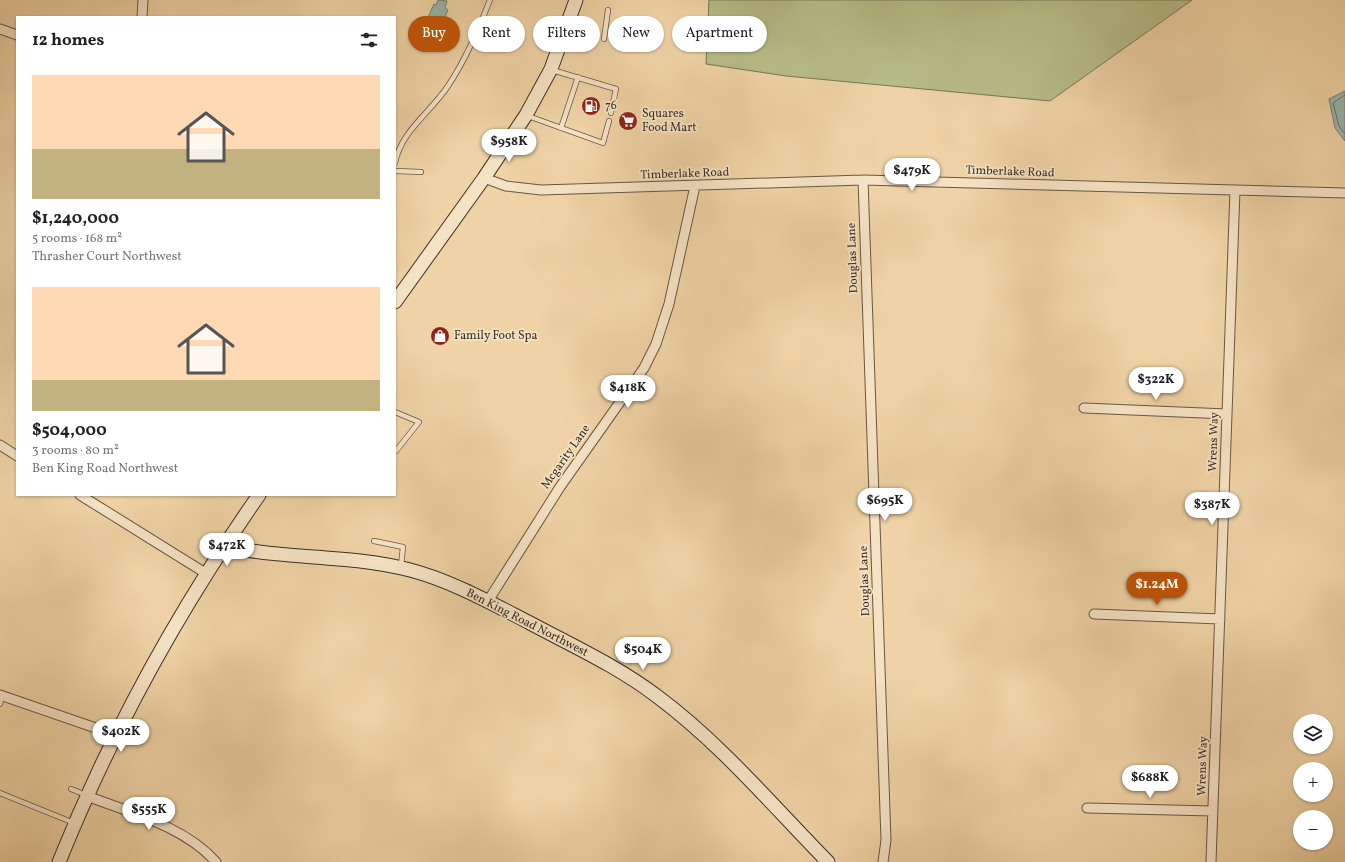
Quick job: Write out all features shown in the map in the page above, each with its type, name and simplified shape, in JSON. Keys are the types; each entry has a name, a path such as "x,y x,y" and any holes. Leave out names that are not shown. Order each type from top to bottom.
{"main road":[{"path":"571,16 576,0"},
{"path":"396,301 484,178 526,115 551,69 558,52"},
{"path":"59,862 87,796 116,735 146,678 207,574 258,496"},
{"name":"Ben King Road Northwest","path":"225,546 258,552 366,561 400,568 443,581 488,601 627,676 669,704 714,746 828,862"}],"street":[{"path":"142,16 143,0"},
{"path":"0,29 16,35"},
{"name":"Timberlake Road","path":"484,178 506,186 541,190 863,180 1345,193"},
{"name":"Douglas Lane","path":"863,180 886,840 884,862"},
{"name":"Mcgarity Lane","path":"488,601 560,487 644,368 656,344 669,304 695,186"},
{"name":"Wrens Way","path":"1211,862 1234,190"},
{"path":"1084,408 1227,414"},
{"path":"0,445 16,455"},
{"path":"84,496 207,574"},
{"path":"1094,614 1220,619"},
{"path":"1,698 116,735"},
{"path":"87,796 178,833 205,850 216,862"},
{"path":"1087,808 1213,811"}],"lane":[{"path":"396,158 404,138 447,88 464,60 490,0"},
{"path":"604,39 608,10"},
{"path":"551,69 616,88 610,112"},
{"path":"562,128 578,77"},
{"path":"526,115 603,143 608,121"},
{"path":"396,171 422,172"},
{"path":"396,412 419,422 396,451"},
{"path":"374,541 403,547 400,568"},
{"path":"71,789 87,796"},
{"path":"0,793 75,823"}],"green space":[{"path":"709,0 1192,0 1050,101 786,76 706,64 707,52 767,52 767,16 708,16"}],"water":[{"path":"438,0 447,1 445,8 448,10 445,16 429,16 434,4 436,5"},
{"path":"1345,91 1345,141 1335,128 1329,99"}],"place":[{"name":"76","path":"591,106"},
{"name":"Squares Food Mart","path":"628,121"},
{"name":"Family Foot Spa","path":"440,336"}]}
